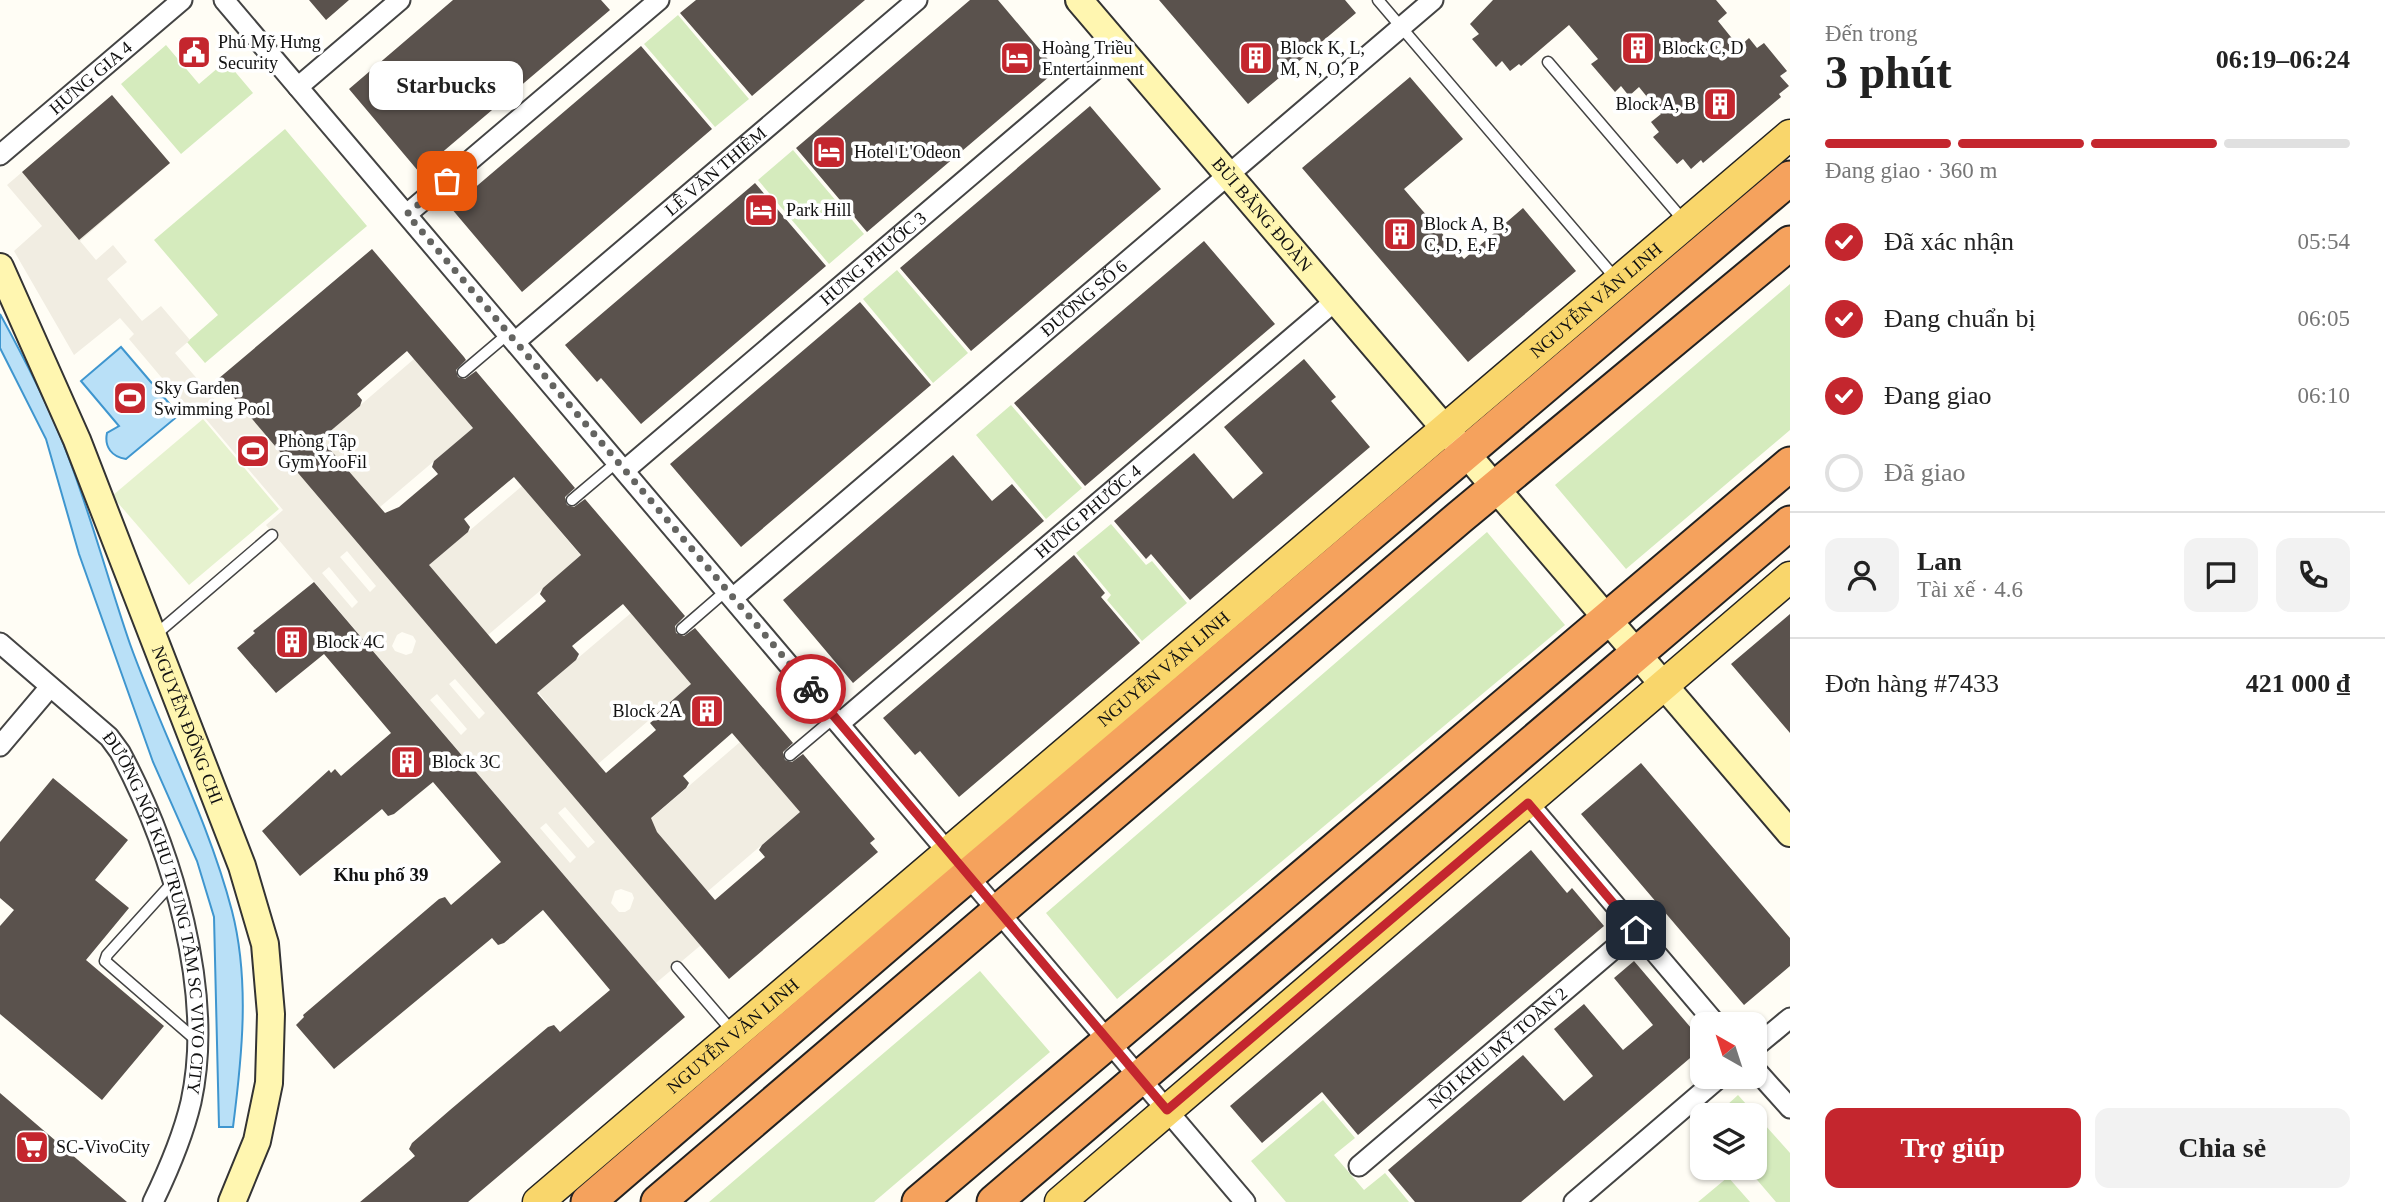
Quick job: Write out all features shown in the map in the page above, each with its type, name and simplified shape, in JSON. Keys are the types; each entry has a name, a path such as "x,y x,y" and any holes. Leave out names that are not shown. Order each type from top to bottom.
{"highway":[{"name":"NGUYỄN VĂN LINH","path":"588,1202 958,864 1456,441 1703,224 1790,178"},
{"path":"658,1202 1496,488 1790,243"},
{"path":"919,1202 1790,464"},
{"path":"995,1202 1790,523"}],"main road":[{"name":"NGUYỄN VĂN LINH","path":"1456,441 1618,282 1703,224 1790,135"},
{"path":"1060,1202 1790,577"},
{"name":"NGUYỄN VĂN LINH","path":"538,1202 735,1034 958,864"}],"street":[{"name":"HƯNG GIA 4","path":"0,155 181,0"},
{"path":"224,0 1245,1202"},
{"path":"298,87 400,0"},
{"path":"407,214 659,0"},
{"name":"LÊ VĂN THIÊM","path":"512,337 917,0"},
{"name":"BÙI BẰNG ĐOÀN","path":"1079,0 1790,832"},
{"name":"ĐƯỜNG SỐ 6","path":"731,594 1433,0"},
{"name":"HƯNG PHƯỚC 3","path":"621,466 1120,48"},
{"name":"NGUYỄN ĐỔNG CHI","path":"0,267 77,440 242,866 265,944 271,1014 269,1083 257,1141 232,1202"},
{"name":"HƯNG PHƯỚC 4","path":"838,720 1335,301"},
{"name":"ĐƯỜNG NỘI KHU TRUNG TÂM SC VIVO CITY","path":"0,643 109,737 120,752 146,807 187,928 192,962 195,1040 189,1109 153,1202"},
{"path":"0,746 50,687"},
{"path":"1528,803 1706,1012"},
{"name":"NỘI KHU MỸ TOÀN 2","path":"1359,1166 1636,930"},
{"path":"1768,1036 1790,1018"},
{"path":"1768,1083 1790,1108"},
{"path":"1574,1202 1706,1089"}],"lane":[{"path":"1378,0 1618,282"},
{"path":"1548,62 1703,224"},
{"path":"463,372 512,337"},
{"path":"572,500 621,466"},
{"path":"153,636 272,535"},
{"path":"682,629 731,594"},
{"path":"790,755 838,720"},
{"path":"173,881 107,955 105,961 195,1040"},
{"path":"677,967 735,1034"}],"green space":[{"path":"678,15 749,99 715,127 644,44"},
{"path":"166,45 199,84 226,61 253,93 181,154 121,84"},
{"path":"285,129 367,226 205,363 187,342 218,315 154,240"},
{"path":"793,150 864,234 829,264 758,180"},
{"path":"897,270 968,353 933,383 863,299"},
{"path":"1790,284 1790,430 1626,569 1555,485"},
{"path":"1011,405 1082,488 1046,519 976,435"},
{"path":"203,419 279,509 189,585 112,496"},
{"path":"1111,524 1146,565 1152,561 1187,603 1142,641 1107,600 1111,595 1076,553"},
{"path":"1487,532 1565,625 1117,999 1046,913"},
{"path":"980,971 1050,1052 874,1202 709,1202"},
{"path":"1738,1095 1745,1103 1729,1103"},
{"path":"1323,1100 1355,1138 1334,1155 1364,1190 1385,1173 1409,1202 1286,1202 1251,1161"},
{"path":"1767,1127 1790,1153 1790,1202 1776,1202 1757,1180 1767,1180"},
{"path":"1724,1180 1731,1180 1750,1202 1698,1202"}],"shaded area":[{"path":"112,95 170,163 80,241 96,260 113,245 127,262 107,279 142,321 161,306 190,340 175,353 229,416 322,338 267,400 341,462 321,439 414,359 473,428 380,507 429,565 522,486 581,556 488,635 529,743 559,718 538,692 631,613 691,684 598,764 575,737 647,822 740,742 800,812 707,892 701,945 656,983 266,525 283,510 194,405 188,409 129,339 134,334 120,318 74,355 14,251 42,226 7,185","holes":["347,551 376,586 370,592 340,557","329,567 358,602 352,608 322,573","402,632 413,636 416,641 412,653 406,655 395,651 392,646 397,635","455,679 485,713 479,719 449,684","437,694 467,729 461,735 430,700","565,807 595,842 588,848 558,813","546,823 576,857 570,863 540,828","621,889 632,893 634,898 630,909 625,912 619,912 611,903 615,891"]}],"water":[{"path":"0,314 63,443 130,644 198,810 232,911 238,938 243,992 233,1127 219,1127 214,917 197,861 153,762 79,554 46,439 0,348"},
{"name":"Sky Garden Swimming Pool","path":"121,347 179,415 126,459 113,454 107,443 107,433 119,426 81,381"}],"building":[{"path":"309,0 349,0 326,20"},
{"path":"453,0 601,0 610,10 419,172 349,89"},
{"path":"696,0 865,0 752,96 680,13"},
{"path":"970,0 998,0 1057,70 867,232 796,148"},
{"name":"Block K, L, M, N, O, P","path":"1159,0 1345,0 1356,13 1248,104"},
{"path":"1493,0 1716,0 1727,13 1718,21 1739,47 1749,38 1757,48 1764,43 1787,71 1780,76 1789,86 1779,94 1781,97 1703,163 1701,160 1691,169 1683,159 1677,164 1653,137 1659,132 1651,122 1661,114 1639,87 1629,96 1621,86 1615,92 1591,64 1598,59 1569,25 1521,66 1519,64 1510,71 1502,61 1496,67 1472,39 1479,34 1470,24"},
{"path":"641,46 712,129 522,292 451,208"},
{"name":"Block A, B, C, D, E, F","path":"1410,77 1463,139 1404,189 1464,259 1523,208 1576,271 1468,362 1302,168"},
{"path":"112,95 170,163 79,240 22,172"},
{"path":"1090,106 1161,189 971,351 900,268"},
{"path":"755,183 826,266 641,424 601,378 597,382 565,345"},
{"path":"1204,241 1275,324 1085,486 1014,403"},
{"path":"372,249 464,357 466,360 456,370 458,377 465,379 476,371 575,488 565,497 567,505 574,507 585,499 685,616 675,626 676,633 684,636 695,628 793,743 783,752 785,760 792,762 803,754 875,839 870,843 878,852 729,979 218,379","holes":["407,351 473,428 434,461 432,467 438,474 399,507 385,513 321,439 360,406 362,400 357,394","514,477 581,555 543,588 540,594 546,601 496,644 429,565 468,532 470,527 464,519","623,604 691,684 653,717 655,719 650,723 656,730 606,773 537,693 576,660 579,654 572,646","732,733 800,812 762,845 759,850 765,857 715,900 657,832 651,818 686,788 689,783 683,776"]},
{"path":"860,302 931,385 741,547 670,464"},
{"path":"1304,359 1336,397 1331,401 1370,447 1190,600 1151,554 1146,559 1114,521 1194,453 1233,499 1263,473 1224,427"},
{"path":"953,455 992,501 1012,484 1044,521 853,683 783,600"},
{"path":"1074,555 1105,593 1101,597 1140,643 959,797 920,751 915,755 883,718"},
{"path":"314,582 685,1017 468,1202 360,1202 415,1156 409,1149 412,1143 450,1110 548,1027 554,1025 560,1032 610,990 543,910 504,943 498,945 492,938 334,1069 296,1025 303,1015 439,899 445,897 451,905 501,862 433,782 394,814 388,816 382,809 300,876 262,831 329,770 331,773 335,769 341,776 391,733 324,654 276,693 237,648 255,633 253,631"},
{"path":"1790,614 1790,733 1731,664"},
{"path":"1641,763 1790,938 1790,966 1744,1005 1581,814"},
{"path":"53,778 128,840 95,880 129,908 86,960 164,1026 102,1100 0,1014 0,926 14,910 0,898 0,842"},
{"path":"1531,850 1567,893 1572,888 1604,926 1358,1135 1322,1092 1262,1143 1230,1106"},
{"path":"1634,961 1690,1027 1690,1058 1521,1202 1415,1202 1388,1170 1523,1055 1564,1101 1593,1076 1554,1029 1584,1004 1623,1050 1653,1025 1614,978"},
{"name":"SC-VivoCity","path":"0,1093 127,1202 0,1202"}],"way so far":[{"path":"447,181 407,214 811,689"}],"place":[{"name":"Block C, D","path":"1638,48"},
{"name":"Phú Mỹ Hưng Security","path":"194,52"},
{"name":"Hoàng Triều Entertainment","path":"1017,58"},
{"name":"Block K, L, M, N, O, P","path":"1256,58"},
{"name":"Block A, B","path":"1720,104"},
{"name":"Hotel L'Odeon","path":"829,152"},
{"name":"Starbucks","path":"447,181"},
{"name":"Park Hill","path":"761,210"},
{"name":"Block A, B, C, D, E, F","path":"1400,234"},
{"name":"Sky Garden Swimming Pool","path":"130,398"},
{"name":"Phòng Tập Gym YooFil","path":"253,451"},
{"name":"Block 4C","path":"292,642"},
{"name":"Block 2A","path":"707,711"},
{"name":"Block 3C","path":"407,762"},
{"name":"SC-VivoCity","path":"32,1147"}],"district":[{"name":"Khu phố 39","path":"381,874"}],"route":[{"path":"811,689 1167,1110 1528,803 1636,930"}]}
